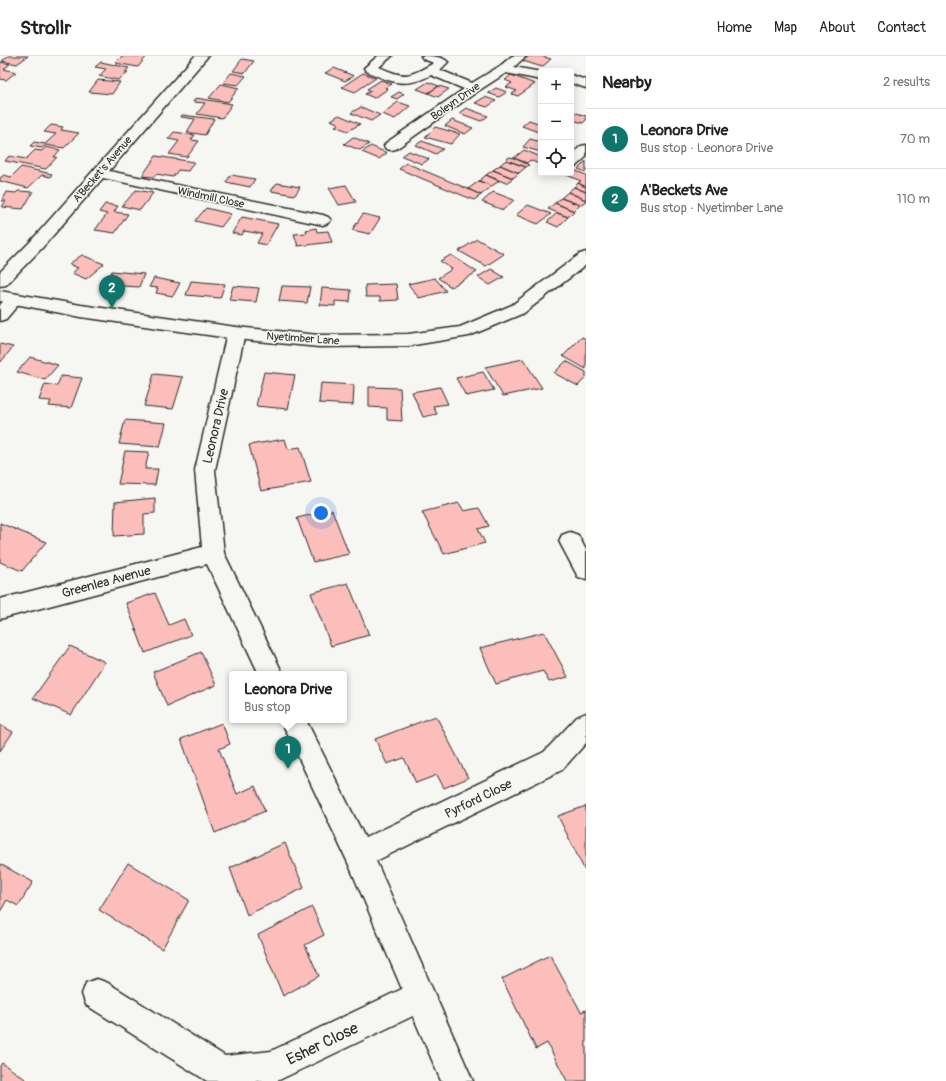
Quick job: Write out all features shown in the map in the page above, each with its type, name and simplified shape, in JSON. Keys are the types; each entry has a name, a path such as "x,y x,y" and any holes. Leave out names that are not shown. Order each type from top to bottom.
{"street":[{"name":"A'Becket's Avenue","path":"0,281 36,245 202,56"},
{"path":"386,56 370,68 402,81 413,80 442,62 427,56"},
{"name":"Boleyn Drive","path":"391,146 473,88 504,69 520,56"},
{"path":"504,69 538,76"},
{"path":"430,70 473,88"},
{"path":"574,80 586,84"},
{"path":"574,160 586,149"},
{"name":"Windmill Close","path":"99,173 323,220"},
{"name":"Nyetimber Lane","path":"8,297 81,311 236,333 319,341 408,340 463,332 518,309 586,257"},
{"path":"0,315 8,297"},
{"name":"Leonora Drive","path":"236,333 205,470 213,553 270,671"},
{"path":"570,541 586,570"},
{"name":"Greenlea Avenue","path":"0,609 213,553"},
{"path":"295,723 359,855 458,1081"},
{"name":"Pyrford Close","path":"359,855 553,761 586,725"},
{"name":"Esher Close","path":"97,994 222,1072 273,1067 421,996"}],"building":[{"path":"8,56 28,56 17,64 2,61"},
{"path":"122,56 147,56 138,67 115,63"},
{"path":"529,56 541,56 551,59 542,67 523,61"},
{"path":"242,59 254,61 245,73 233,71"},
{"path":"0,62 10,64 4,69 16,72 6,80 0,79"},
{"path":"101,62 129,68 125,72 128,72 118,80 99,76 106,69 95,67"},
{"path":"334,68 354,76 345,81 325,73"},
{"path":"231,73 246,76 238,85 223,83"},
{"path":"363,73 376,78 355,92 342,87"},
{"path":"511,75 535,84 518,96 512,94 517,91 506,87 512,83 505,80"},
{"path":"98,80 120,82 112,94 89,92"},
{"path":"381,80 392,84 385,88 388,89 374,98 365,94 371,91 367,89"},
{"path":"428,82 439,86 428,93 417,89"},
{"path":"221,84 239,88 228,102 209,98"},
{"path":"439,86 449,89 438,97 428,93"},
{"path":"496,88 507,92 499,97 488,93"},
{"path":"399,92 404,94 397,99 391,97"},
{"path":"485,97 496,101 487,107 475,103"},
{"path":"196,98 232,104 222,118 197,114 205,103 193,102"},
{"path":"398,102 410,106 395,119 382,114"},
{"path":"361,107 380,115 371,121 351,113"},
{"path":"466,108 488,116 481,121 459,113"},
{"path":"574,112 586,116 586,120 583,123 574,120"},
{"path":"182,115 214,119 205,135 187,132 195,119 181,117"},
{"path":"339,115 360,124 348,131 335,126 339,124 331,120"},
{"path":"452,120 473,128 465,134 445,126"},
{"path":"529,120 538,123 538,132 522,126"},
{"path":"51,125 63,127 61,130 79,133 64,148 46,145 42,148 30,146 34,142 45,144 56,134 44,132"},
{"path":"435,127 460,134 451,144 425,137"},
{"path":"174,132 195,135 191,140 199,141 187,157 169,154 179,141 168,139"},
{"path":"353,137 369,144 360,150 344,144"},
{"path":"530,139 538,141 538,151 523,147"},
{"path":"422,141 443,149 436,154 416,145"},
{"path":"371,146 387,153 379,159 362,152"},
{"path":"46,147 60,150 54,157 57,157 46,169 5,161 9,156 26,159 35,150 42,151"},
{"path":"524,150 538,156 538,164 530,160 527,163 514,158"},
{"path":"409,151 429,159 422,164 402,156"},
{"path":"156,156 194,162 188,171 178,170 173,177 156,174 154,177 142,176"},
{"path":"509,157 529,165 526,167 506,160"},
{"path":"506,160 526,167 519,173 500,165"},
{"path":"586,161 586,172 578,169"},
{"path":"406,163 481,195 474,200 399,169"},
{"path":"500,165 519,173 513,178 493,170"},
{"path":"21,167 52,174 50,177 42,175 28,188 0,181 0,178 4,175 11,177"},
{"path":"493,170 513,178 506,183 486,175"},
{"path":"574,170 586,175 586,187 578,183 581,181 569,176 574,176"},
{"path":"231,175 255,179 250,187 226,182"},
{"path":"486,175 499,181 492,186 479,181"},
{"path":"479,181 492,186 481,195 468,189"},
{"path":"277,183 300,187 295,195 271,191"},
{"path":"578,183 586,187 586,192 574,187"},
{"path":"346,185 356,202 339,205 329,188"},
{"path":"574,187 586,192 586,200 568,192"},
{"path":"136,190 153,193 140,210 122,206"},
{"path":"18,191 33,192 23,209 2,207 6,201 2,201 7,192 16,193"},
{"path":"493,192 514,200 503,210 482,202"},
{"path":"568,192 586,201 580,205 561,198"},
{"path":"561,198 580,205 574,211 555,203"},
{"path":"555,203 574,211 568,217 548,209"},
{"path":"105,204 118,206 114,212 128,214 115,233 95,230 107,214 99,212"},
{"path":"528,205 551,214 538,224 516,215"},
{"path":"206,208 231,214 221,227 195,221"},
{"path":"557,213 568,217 558,227 547,222"},
{"path":"363,214 380,218 370,234 352,230"},
{"path":"242,217 278,224 266,245 257,243 262,234 244,231 242,235 232,233"},
{"path":"316,228 317,232 328,231 332,242 298,246 294,234 307,233 306,230"},
{"path":"477,239 504,254 486,266 459,251"},
{"path":"82,255 104,264 86,279 72,273 78,268 69,264"},
{"path":"451,255 477,272 451,287 438,278 452,269 440,261"},
{"path":"491,269 504,277 490,285 478,277"},
{"path":"112,271 144,274 139,287 106,285"},
{"path":"154,278 180,283 173,296 156,293 158,288 149,287"},
{"path":"435,278 446,291 419,298 408,284"},
{"path":"191,281 225,284 220,298 186,295"},
{"path":"396,284 398,300 380,301 380,297 366,297 365,285"},
{"path":"233,286 259,288 256,302 229,300"},
{"path":"282,286 310,287 307,303 279,301"},
{"path":"322,288 351,290 350,302 335,301 335,306 320,305"},
{"path":"582,337 586,339 586,369 563,356"},
{"path":"0,344 13,347 0,363"},
{"path":"30,357 58,365 45,380 17,372"},
{"path":"523,359 542,388 503,396 485,367"},
{"path":"566,361 586,372 586,377 578,386 554,373"},
{"path":"264,372 295,375 288,409 256,406"},
{"path":"483,372 494,390 466,396 456,378"},
{"path":"154,374 183,377 173,409 144,406"},
{"path":"61,376 82,378 71,408 49,406 51,401 39,400 45,384 57,386"},
{"path":"321,383 354,385 353,405 319,403"},
{"path":"369,387 400,388 402,421 387,420 387,408 369,407"},
{"path":"440,387 448,404 433,406 437,414 423,417 412,392"},
{"path":"125,420 166,423 160,447 119,444"},
{"path":"285,439 288,449 300,447 311,482 261,491 249,445"},
{"path":"125,451 149,452 145,469 158,469 155,485 118,484"},
{"path":"155,498 155,513 144,514 144,534 114,536 115,502"},
{"path":"459,503 464,511 479,508 489,526 478,529 485,543 444,554 422,512"},
{"path":"332,510 349,554 313,562 297,518"},
{"path":"0,523 46,542 22,571 0,562"},
{"path":"348,583 369,635 331,646 311,593"},
{"path":"155,593 169,625 184,619 191,635 145,653 126,603"},
{"path":"544,632 568,677 549,682 543,671 496,684 480,648"},
{"path":"70,646 105,662 71,715 33,698"},
{"path":"201,652 216,685 167,706 153,672"},
{"path":"436,716 468,778 444,788 437,775 416,783 404,758 387,764 375,739"},
{"path":"222,723 230,744 219,749 237,794 255,786 265,811 215,833 181,739"},
{"path":"0,725 13,732 0,751"},
{"path":"586,806 586,870 585,871 558,816"},
{"path":"285,843 304,888 247,915 230,868"},
{"path":"128,863 189,900 162,949 99,910"},
{"path":"0,864 33,882 18,906 7,900 0,912"},
{"path":"312,907 324,935 305,945 319,976 283,996 258,935"},
{"path":"550,955 581,1012 586,1010 586,1081 567,1081 547,1043 536,1049 502,979"},
{"path":"2,1063 28,1081 0,1081 0,1066"}],"place":[{"name":"A'Beckets Ave","path":"112,308"},
{"name":"Leonora Drive","path":"288,769"}]}
